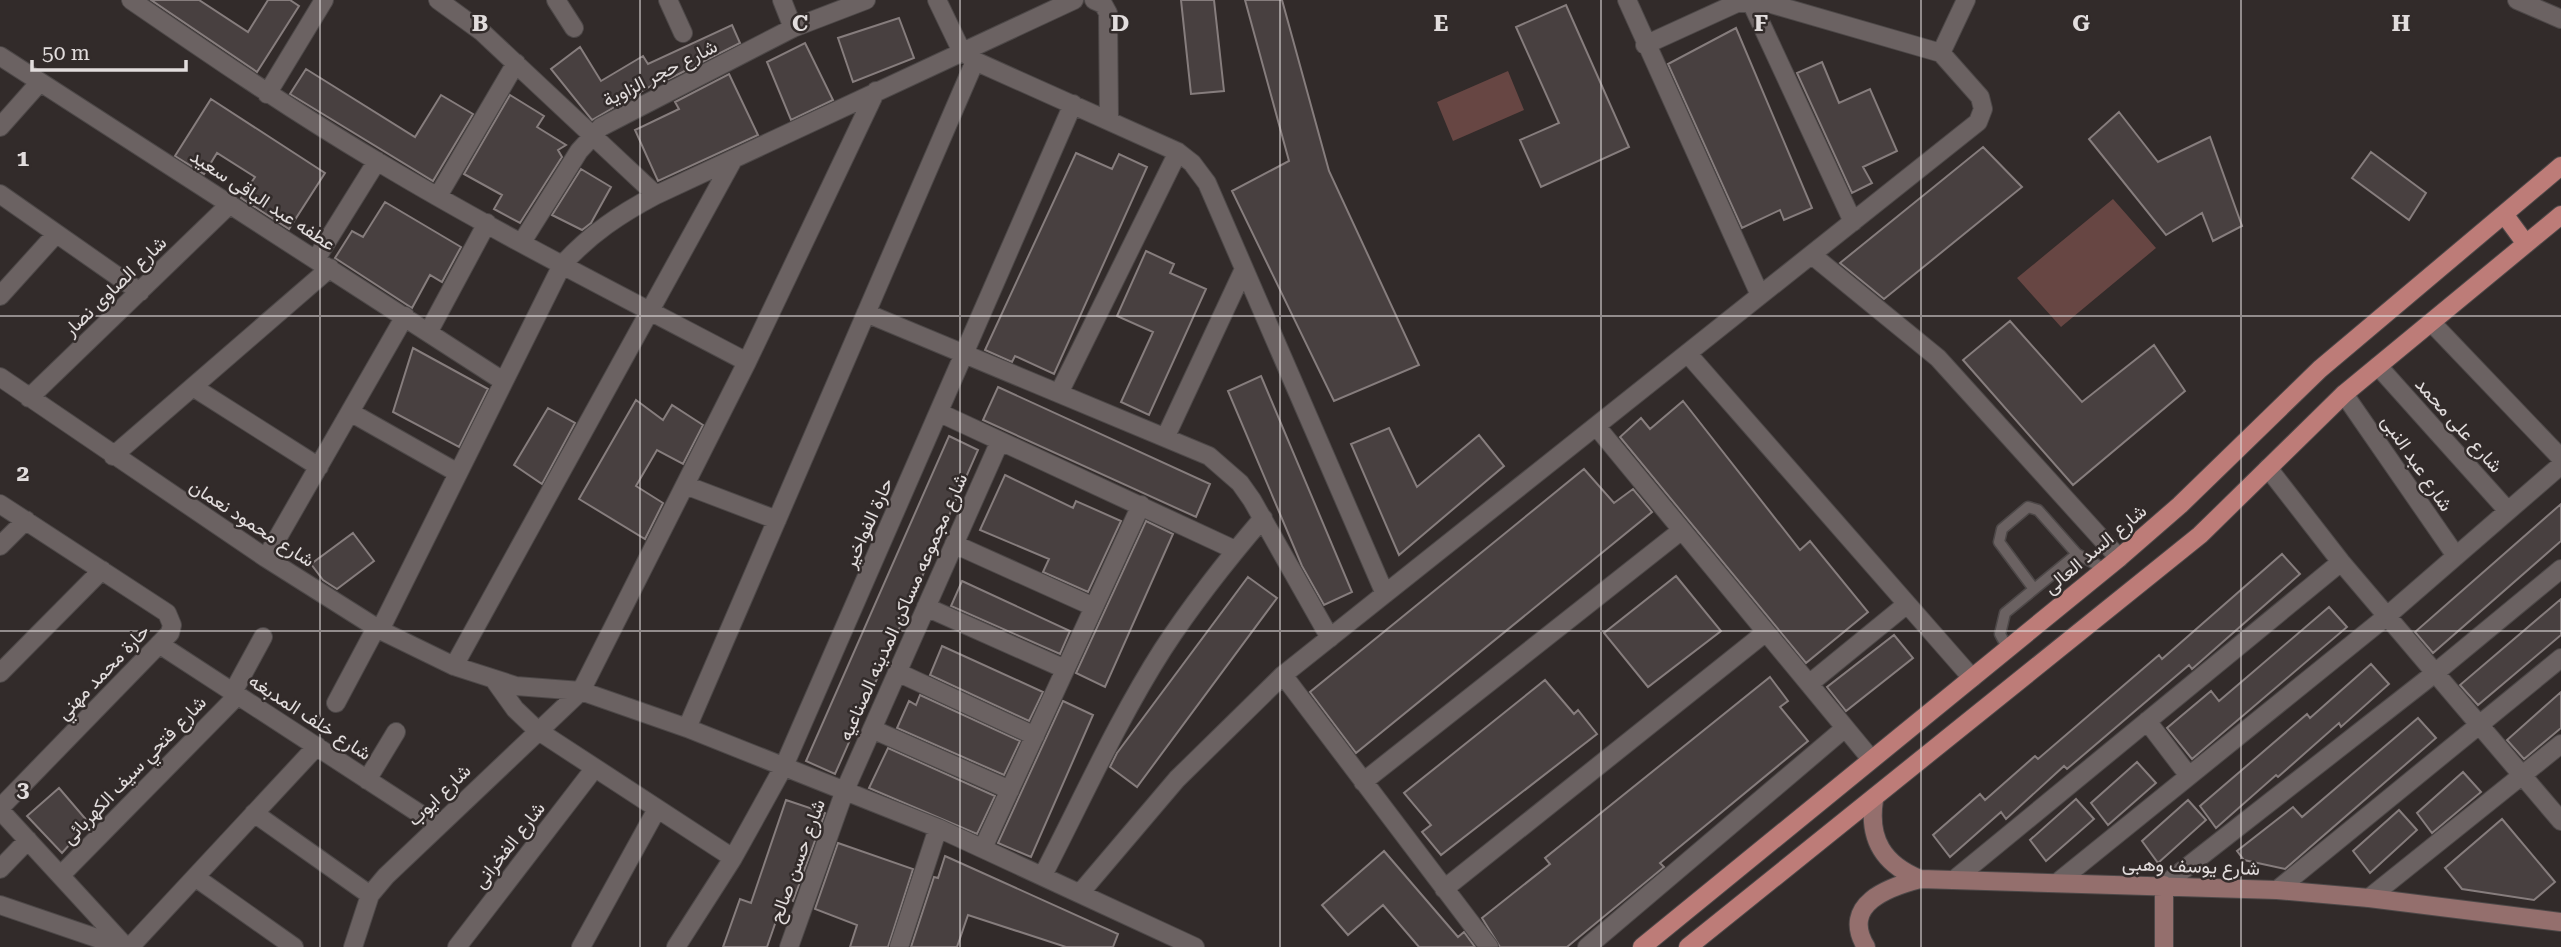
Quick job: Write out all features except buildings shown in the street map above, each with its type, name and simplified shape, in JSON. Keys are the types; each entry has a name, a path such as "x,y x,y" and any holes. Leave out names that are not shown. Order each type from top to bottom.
{"main road":[{"name":"شارع السد العالى","path":"1642,947 2180,506 2320,369 2561,166"},
{"path":"2504,214 2526,244"},
{"path":"1688,947 2200,535 2344,394 2561,215"},
{"name":"شارع يوسف وهبى","path":"1874,800 1871,820 1875,840 1885,858 1901,871 1920,879 2277,890 2369,898 2561,922"},
{"path":"1866,947 1860,932 1860,920 1870,900 1888,888 1920,879"},
{"path":"2164,886 2164,947"}],"street":[{"path":"131,0 267,94 377,161 562,265 747,362"},
{"path":"267,94 324,0"},
{"path":"438,0 482,32 656,195"},
{"path":"556,0 574,29"},
{"path":"668,0 683,33"},
{"path":"782,0 793,28"},
{"name":"شارع حجر الزاوية","path":"522,242 593,134 793,28 864,0"},
{"path":"937,0 968,56 1109,119 1178,152 1192,163 1207,183 1385,594"},
{"path":"336,703 378,629 562,265 602,226 656,195 876,91 968,56 1074,0"},
{"path":"1094,0 1103,5 1108,13 1109,119"},
{"path":"1627,0 1759,293"},
{"path":"1941,53 1966,0"},
{"path":"2517,0 2561,19"},
{"path":"1751,2 1853,222"},
{"path":"1081,892 1177,779 1283,675 1978,121 1983,109 1980,97 1941,53 1768,3 1737,3 1645,45"},
{"name":"عطفه عبد الباقى سعيد","path":"0,56 503,381"},
{"path":"687,728 866,313 968,56"},
{"path":"439,195 516,63"},
{"path":"0,127 40,82"},
{"path":"581,691 747,362 876,91"},
{"name":"حارة الفواخير","path":"676,947 733,858 784,766 1073,104"},
{"path":"1060,391 1178,152"},
{"path":"454,666 733,160"},
{"path":"113,456 193,387 323,264 377,161"},
{"path":"0,194 140,292"},
{"name":"شارع الصاوى نصار","path":"29,398 230,204"},
{"path":"429,331 488,223"},
{"path":"0,296 56,234"},
{"path":"1812,255 1938,358 2112,563"},
{"path":"1166,436 1244,269"},
{"path":"866,313 1166,436 1200,451 1225,468 1246,491 1329,638"},
{"path":"266,558 405,316"},
{"path":"2432,323 2561,458"},
{"path":"1688,354 1972,678"},
{"name":"شارع على محمد","path":"2378,366 2508,511"},
{"name":"شارع محمود نعمان","path":"0,377 266,558 378,629 454,666 495,681 537,689 581,691 687,728 939,828 1195,947"},
{"path":"193,387 319,467"},
{"name":"شارع عبد النبى","path":"2344,394 2456,556"},
{"path":"350,412 458,473"},
{"path":"940,413 1235,550"},
{"path":"1596,426 1871,759"},
{"name":"شارع مجموعه مساكن المدينه الصناعيه","path":"845,790 1000,441"},
{"path":"2058,882 2387,616 2561,465"},
{"path":"2268,468 2341,562 2561,821"},
{"path":"685,485 777,520"},
{"name":"حارة محمد مهني","path":"0,504 167,613 171,629 0,809"},
{"path":"983,848 1141,505"},
{"path":"1043,875 1130,705 1162,651 1235,550 1262,518"},
{"path":"0,546 26,520"},
{"path":"1363,782 1682,530"},
{"path":"954,544 1094,607"},
{"path":"1955,879 2341,562"},
{"path":"2164,886 2435,673 2561,569"},
{"path":"0,673 102,570"},
{"path":"1809,684 1907,604"},
{"path":"926,607 1066,669"},
{"path":"1444,889 1766,632"},
{"name":"شارع فتحي سيف الكهربائى","path":"61,875 235,693 263,637"},
{"name":"شارع خلف المدبغه","path":"159,644 437,825"},
{"path":"2277,890 2561,658"},
{"path":"897,672 1035,736"},
{"path":"1283,675 1489,947"},
{"path":"495,681 515,709 537,730 733,858"},
{"name":"شارع ايوب","path":"353,947 370,895 437,825 581,691"},
{"path":"2147,721 2189,776"},
{"path":"1587,947 1845,728"},
{"path":"872,729 1010,790"},
{"path":"368,780 396,732"},
{"path":"2369,898 2561,744"},
{"path":"126,947 317,746"},
{"name":"شارع الفخرانى","path":"457,947 594,769"},
{"name":"شارع حسن صالح","path":"789,947 845,790"},
{"path":"0,809 126,947"},
{"path":"581,947 657,809"},
{"path":"254,813 370,895"},
{"path":"899,947 939,828"},
{"path":"0,869 28,840"},
{"path":"195,877 294,947"},
{"path":"0,905 126,947"}],"lane":[{"path":"2034,589 1999,542 2002,529 2024,508 2038,510 2077,554 2112,563"},
{"path":"2008,649 2000,634 2003,617 2077,554"}],"shaded area":[{"path":"1508,71 1524,110 1453,141 1437,102"},
{"path":"2113,199 2156,248 2061,327 2017,278"}]}
